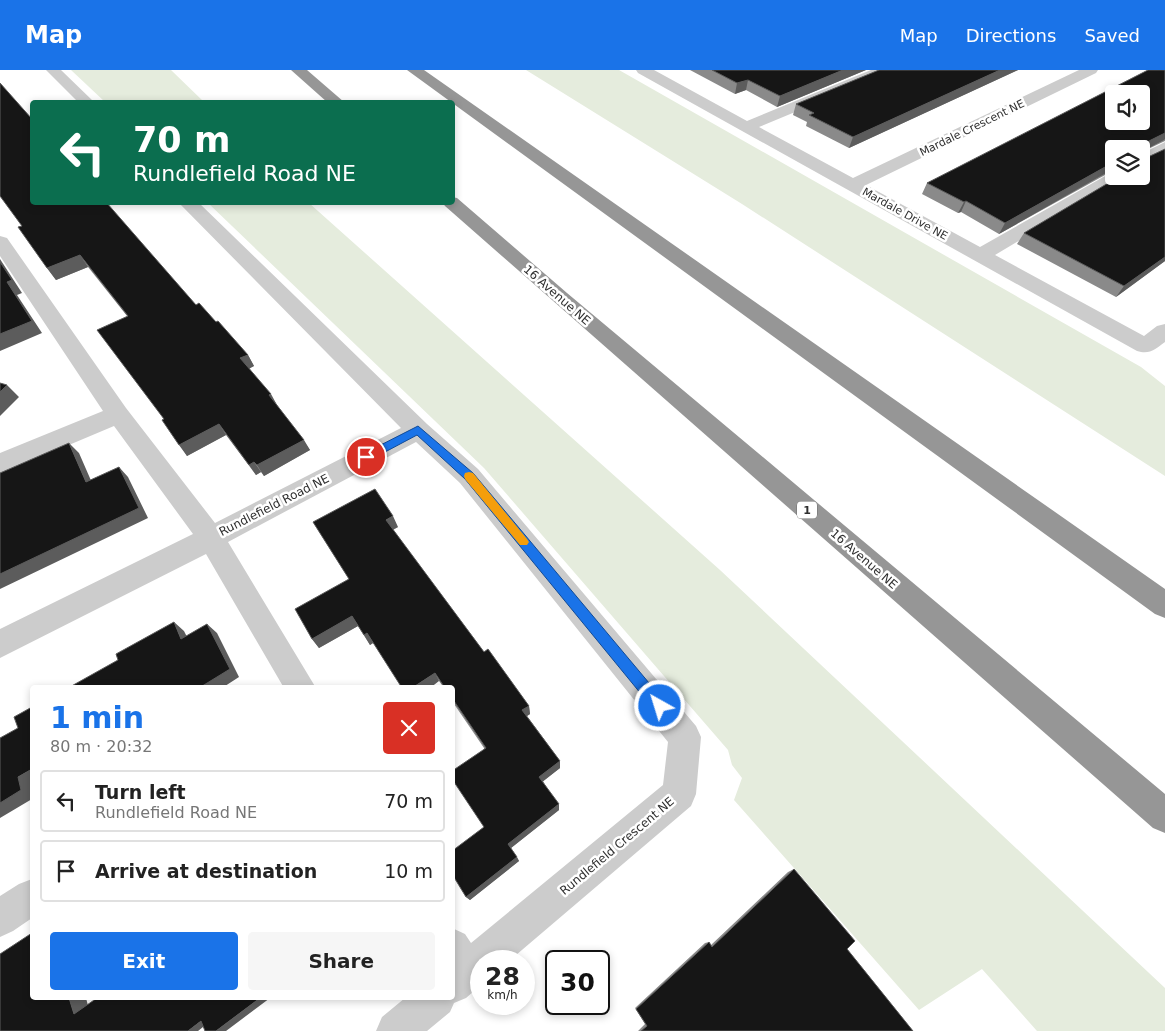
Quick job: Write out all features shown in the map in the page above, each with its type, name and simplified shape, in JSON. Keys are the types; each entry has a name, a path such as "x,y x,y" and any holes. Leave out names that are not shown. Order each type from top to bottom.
{"highway":[{"path":"298,70 334,100"},
{"path":"414,70 1165,606"},
{"name":"16 Avenue NE","path":"454,205 567,305 1165,816"}],"street":[{"path":"53,70 84,100"},
{"path":"650,74 678,70"},
{"path":"746,127 884,70"},
{"name":"Mardale Crescent NE","path":"853,186 1091,70"},
{"name":"Mardale Drive NE","path":"650,74 1165,357"},
{"path":"1150,156 1165,147"},
{"path":"979,256 1105,182"},
{"path":"190,205 418,430"},
{"path":"0,242 118,414 211,538 299,685"},
{"path":"1145,346 1165,331"},
{"path":"0,464 118,414"},
{"name":"Rundlefield Road NE","path":"0,644 211,538 418,430"},
{"name":"Rundlefield Crescent NE","path":"418,430 469,476 685,737 679,794 457,967"},
{"path":"0,918 30,898"},
{"path":"396,1031 434,1000"}],"green space":[{"path":"71,70 171,70 202,100 103,100"},
{"path":"526,70 619,70 1141,367 1165,386 1165,476 742,204"},
{"path":"210,205 311,205 720,570 1165,988 1165,1031 1037,1031 982,969 919,1010 734,800 742,778 732,765 728,750 484,468"}],"building":[{"path":"712,70 843,70 780,96 748,80 737,83"},
{"path":"879,70 1000,70 853,137 809,115 814,113 796,104"},
{"path":"1148,70 1165,70 1165,133 1150,140 1105,140 1105,167 1005,223 966,201 964,202 927,183 1105,92 1105,130 1150,130 1150,85 1119,85"},
{"path":"0,83 30,117 30,205 109,205 196,305 199,303 216,322 218,321 248,355 240,358 271,394 269,395 304,440 257,465 254,462 249,465 219,424 179,445 162,420 164,419 97,330 128,316 80,255 47,268 18,227 22,226 0,196"},
{"path":"1165,149 1165,257 1124,286 1024,233 1105,185 1150,185 1150,156"},
{"path":"0,262 12,280 7,282 32,321 0,334"},
{"path":"0,383 7,385 0,392"},
{"path":"69,443 86,482 119,467 139,508 0,574 0,473"},
{"path":"375,489 393,516 386,520 484,652 488,649 529,706 522,710 560,761 539,777 559,804 508,844 517,857 466,897 455,879 455,849 484,827 455,784 455,769 486,748 455,702 455,685 443,685 435,673 417,685 400,685 367,633 364,635 352,616 312,639 295,609 349,579 313,522"},
{"path":"174,622 181,639 207,624 230,669 204,685 73,685 118,660 116,654"},
{"path":"30,708 30,770 18,777 21,790 0,803 0,738 18,728 14,717"},
{"path":"794,869 855,941 847,949 913,1031 641,1031 647,1026 636,1009 709,942 712,947"},
{"path":"30,934 30,1000 70,1000 74,1014 94,1000 257,1000 216,1031 205,1031 201,1021 188,1031 0,1031 0,954"}],"slow traffic":[{"path":"469,476 524,542"}],"route":[{"path":"366,457 418,430 469,476 660,706"}]}
